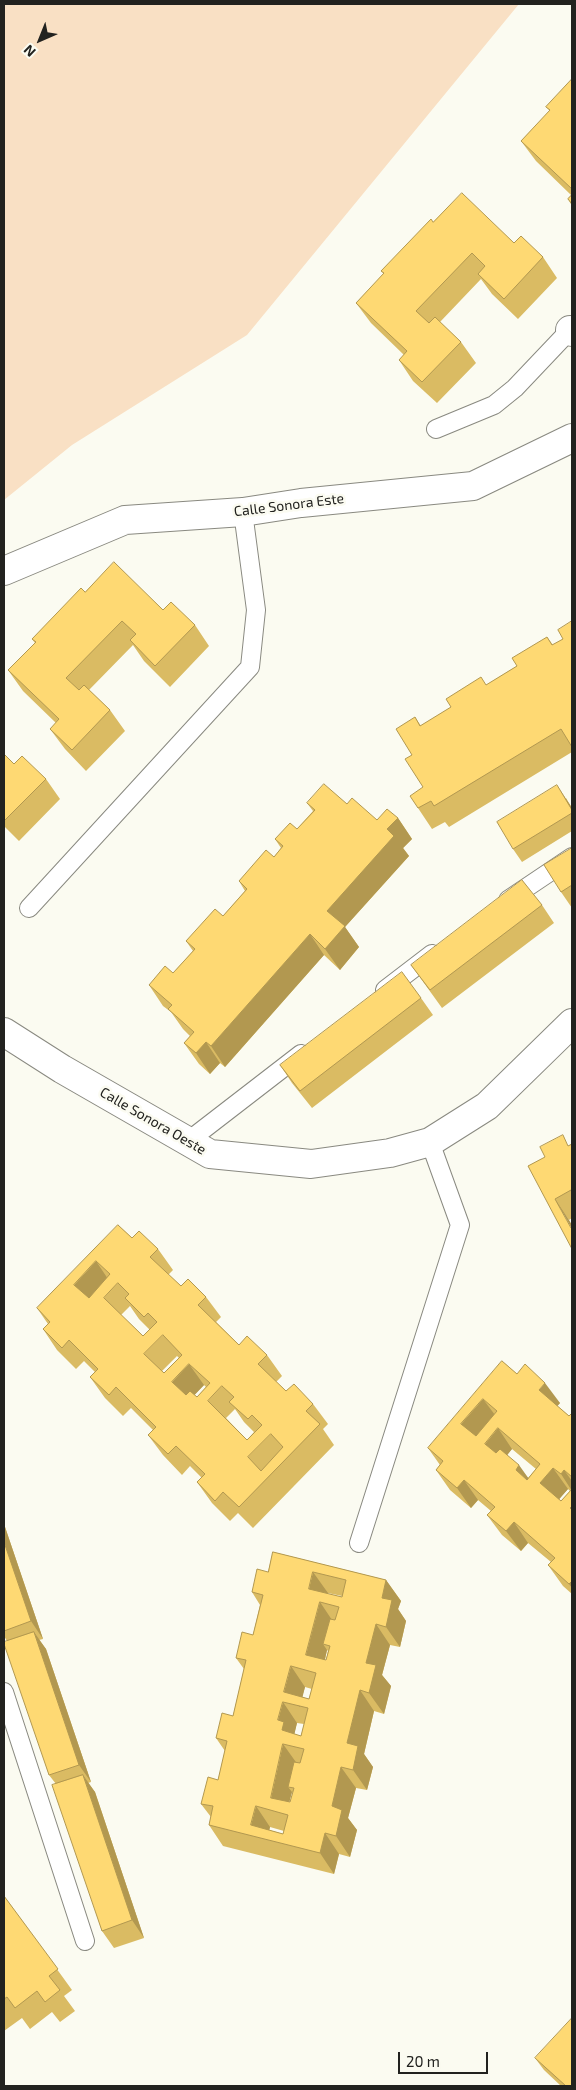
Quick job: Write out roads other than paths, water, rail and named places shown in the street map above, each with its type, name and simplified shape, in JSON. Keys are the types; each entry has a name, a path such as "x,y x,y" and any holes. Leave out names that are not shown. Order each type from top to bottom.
{"street":[{"name":"Calle Sonora Este","path":"4,572 125,520 243,512 300,503 473,486 572,438"},
{"name":"Calle Sonora Oeste","path":"4,1032 210,1154 311,1164 390,1153 430,1142 486,1106 572,1024"}],"lane":[{"path":"436,429 494,405 515,388 572,330"},
{"path":"29,908 250,667 256,610 243,512"},
{"path":"493,910 572,857"},
{"path":"370,1002 447,944"},
{"path":"187,1142 316,1042"},
{"path":"359,1543 460,1226 430,1142"},
{"path":"4,1692 85,1941"}]}
